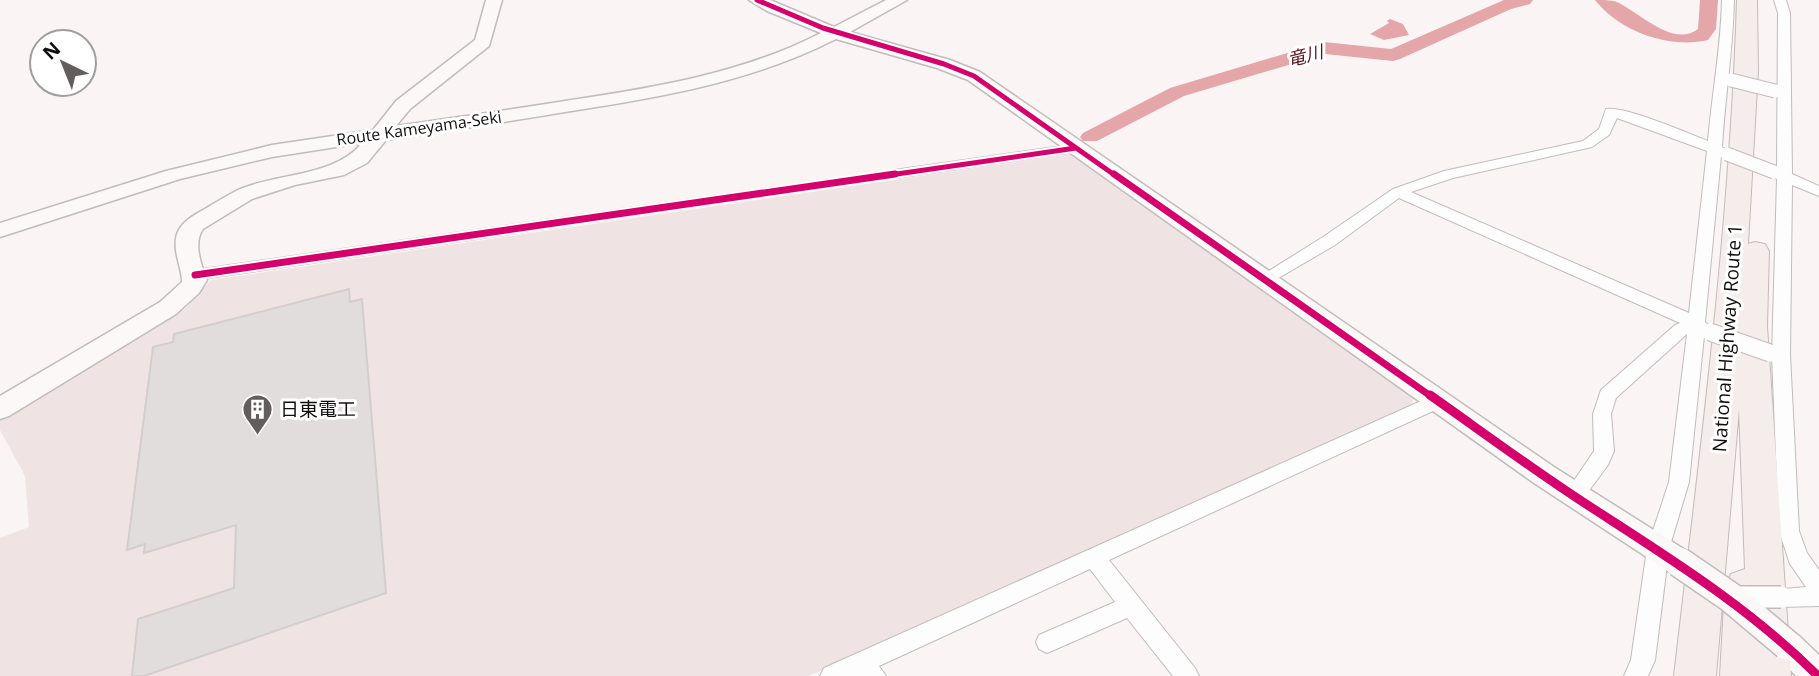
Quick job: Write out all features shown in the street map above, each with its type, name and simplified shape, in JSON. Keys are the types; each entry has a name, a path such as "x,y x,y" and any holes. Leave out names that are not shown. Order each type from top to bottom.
{"highway":[{"name":"National Highway Route 1","path":"1695,676 1724,387 1746,71 1747,0"},
{"name":"National Highway Route 1","path":"1762,0 1767,345 1779,661"},
{"path":"1741,676 1746,573 1747,394 1767,345"},
{"path":"1724,387 1730,676"}],"street":[{"path":"0,409 168,308 191,287 195,275 188,260 188,234 195,224 229,202 253,191 291,180 322,176 360,159 403,104 483,42 494,0"},
{"path":"757,0 838,33 962,70 1544,475 1730,597 1779,661 1818,676"},
{"name":"Route Kameyama-Seki","path":"0,230 195,169 272,151 618,99 704,82 793,54 900,0"},
{"path":"1636,676 1643,660 1669,556 1704,329 1721,151 1728,0"},
{"path":"1780,0 1784,13 1779,174 1767,345 1789,531 1798,556 1819,588"},
{"path":"1726,78 1781,93"},
{"path":"1264,279 1329,241 1398,192 1449,174 1587,144 1602,134 1611,119 1611,112 1721,151 1819,191"},
{"path":"195,275 1076,148"},
{"path":"1398,192 1683,317 1704,329 1767,345"},
{"path":"1575,494 1598,465 1604,451 1602,414 1608,395 1681,330 1704,329"},
{"path":"832,676 865,671 1094,558 1439,400"},
{"path":"1094,558 1187,676"},
{"path":"1730,597 1819,596"},
{"path":"1047,642 1132,605"}],"shaded area":[{"path":"1390,19 1403,24 1409,35 1384,40 1370,34 1389,23 1387,21"},
{"path":"1070,154 1081,156 1415,392 1412,404 919,632 808,676 0,676 0,538 29,527 25,476 0,430 0,415 185,309 211,280"}],"building":[{"name":"日東電工","path":"349,289 350,302 362,299 386,593 144,676 132,676 138,619 234,588 236,525 144,553 145,544 127,550 153,347 173,342 174,334"}],"waterway":[{"name":"竜川","path":"1090,137 1177,92 1324,48 1393,55 1505,5 1524,0"},
{"name":"竜川","path":"1604,0 1650,30 1688,39 1702,36 1707,29 1709,0"}],"cycle path":[{"path":"757,0 857,40 944,64 974,76 1546,477 1722,593 1756,618 1818,676"},
{"path":"195,275 1076,148"}],"place":[{"name":"日東電工","path":"257,436"}]}
